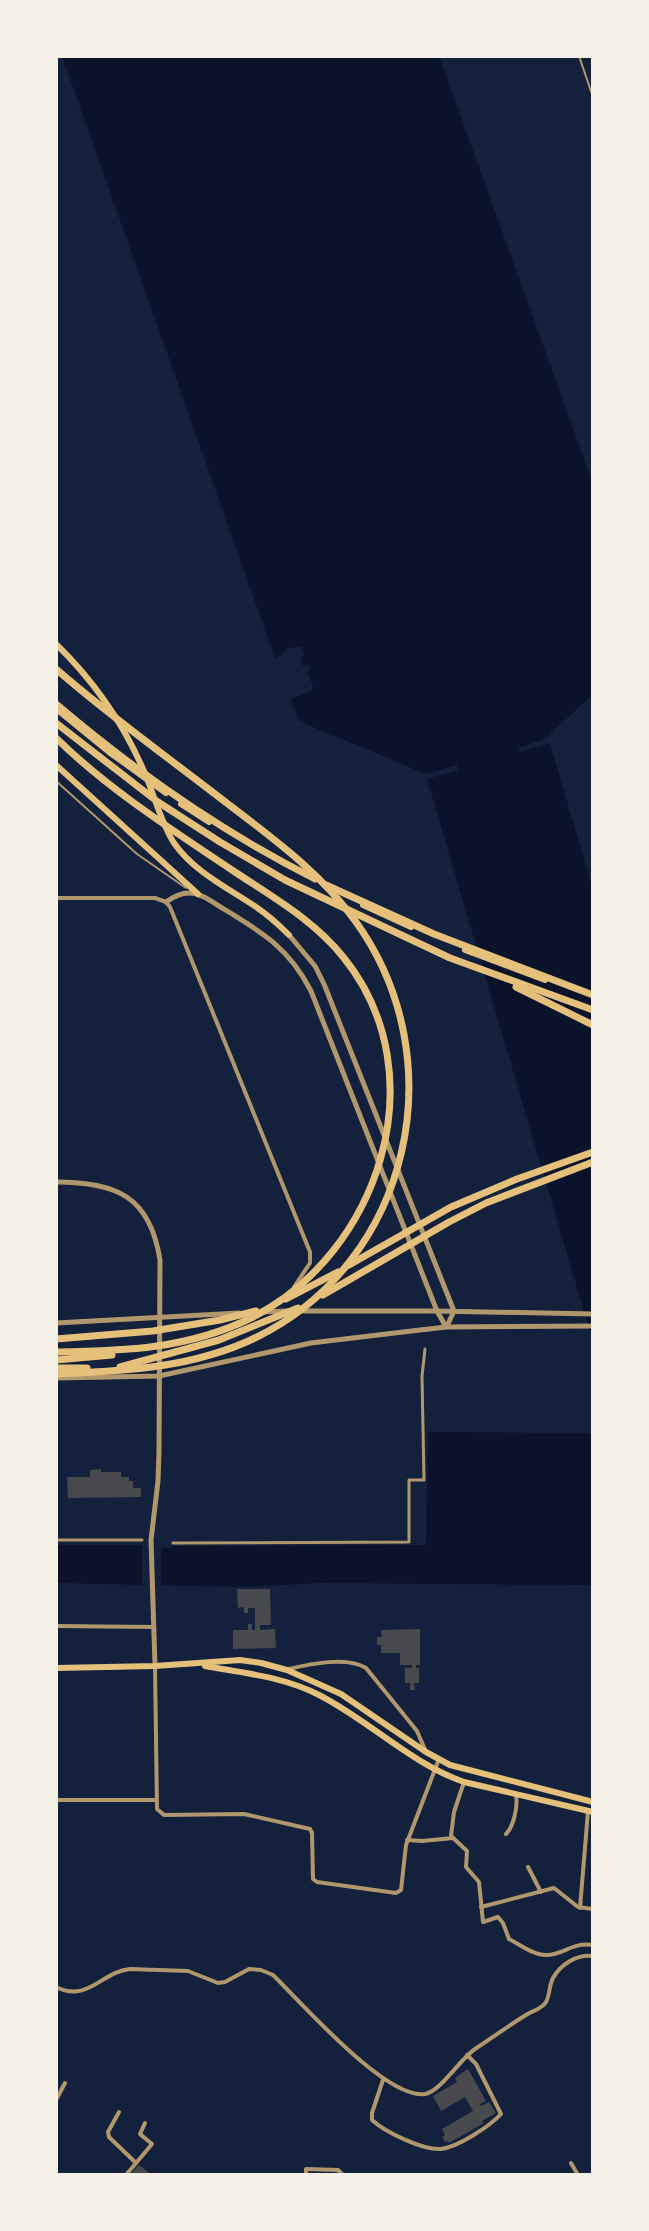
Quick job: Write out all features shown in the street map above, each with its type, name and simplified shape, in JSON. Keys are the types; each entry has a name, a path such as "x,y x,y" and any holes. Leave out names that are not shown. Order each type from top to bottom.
{"highway":[{"path":"56,669 288,851 326,886 356,921 379,960 392,991 407,1043 409,1108 404,1145 384,1207 364,1243 322,1292 289,1319 243,1344 197,1359 56,1377"},
{"path":"56,704 167,790 287,864 405,921 592,995"},
{"path":"56,723 158,802 256,863 359,917 485,972 593,1025"},
{"path":"56,738 142,809 289,908 324,937 354,972 371,1001 383,1034 391,1085 388,1123 375,1177 359,1213 327,1259 281,1300 213,1333 145,1349 56,1360"},
{"path":"485,972 593,1010"},
{"path":"56,1339 153,1331 250,1313 301,1293 451,1207 593,1152"},
{"path":"56,1377 119,1367 219,1340 270,1320 309,1302 486,1203 593,1162"},
{"path":"56,1352 145,1349"},
{"path":"56,1368 177,1363"}],"main road":[{"path":"56,644 84,672 114,711 134,748 173,841 191,862 259,908 289,935"},
{"path":"56,765 198,894"},
{"path":"56,1668 193,1665 240,1660 287,1670 341,1694 426,1752 463,1770 593,1802"},
{"path":"193,1665 292,1684 346,1710 434,1769 464,1782 590,1811"}],"street":[{"path":"166,902 180,894 198,894 263,933 291,958 302,973 446,1327"},
{"path":"56,898 155,898 166,902 310,1252 308,1266 289,1294 287,1311"},
{"path":"289,935 309,957 324,984 454,1311 446,1327"},
{"path":"56,1182 100,1185 120,1192 147,1219 156,1239 160,1260 158,1481 151,1585 157,1809 164,1815 244,1814 310,1829 313,1879 317,1882 396,1893 401,1890 407,1840 439,1759"},
{"path":"56,1323 287,1311 593,1314"},
{"path":"56,1377 159,1376 311,1343 446,1327 589,1326"},
{"path":"173,1543 409,1542 409,1480 424,1480 422,1376 425,1349"},
{"path":"56,1540 142,1540"},
{"path":"56,1626 153,1627"},
{"path":"287,1670 310,1664 353,1662 366,1668 417,1731 426,1752"},
{"path":"464,1782 454,1812 451,1836 467,1851 466,1867 479,1882 483,1922 498,1917 509,1939 543,1955 572,1946 593,1945"},
{"path":"506,1834 511,1830 516,1794"},
{"path":"56,1800 156,1800"},
{"path":"580,1908 590,1811"},
{"path":"407,1840 453,1838"},
{"path":"528,1867 541,1892"},
{"path":"481,1907 554,1888 580,1908 593,1909"},
{"path":"56,1987 63,1991 84,1992 123,1970 188,1971 218,1983 245,1970 261,1970 273,1975 383,2080 416,2093 428,2093 467,2055 528,2013 539,2009 545,2003 553,1979 569,1962 578,1956 593,1956"},
{"path":"383,2080 372,2120 383,2130 408,2141 437,2149 446,2148 489,2127 501,2114 476,2064 467,2055"},
{"path":"56,2100 65,2083"},
{"path":"119,2112 108,2132 109,2137 136,2163"},
{"path":"126,2175 152,2144 140,2134 145,2123"},
{"path":"571,2163 578,2175"},
{"path":"306,2175 306,2169 338,2170 343,2175"}],"lane":[{"path":"579,56 593,97"},
{"path":"56,781 137,854 198,894"}],"water":[{"path":"62,56 439,56 593,484 593,694 548,738 518,748 520,752 550,743 593,890 593,1342 427,779 458,770 457,765 426,774 299,721 291,699 311,691 313,686 307,672 311,670 309,665 303,666 300,657 305,655 301,646 285,649 281,656 275,658"},
{"path":"428,1432 593,1433 593,1585 319,1583 246,1587 56,1583 56,1545 172,1548 426,1545"}],"pier":[{"path":"142,1546 161,1546 161,1585 142,1585"}],"building":[{"path":"101,1469 101,1472 121,1472 121,1477 129,1477 133,1488 141,1488 141,1497 68,1498 67,1477 90,1477 90,1470"},
{"path":"237,1589 270,1589 271,1625 260,1625 260,1630 275,1629 276,1648 233,1649 233,1630 248,1630 248,1624 252,1624 252,1630 255,1630 255,1608 248,1608 248,1613 244,1613 244,1607 238,1608"},
{"path":"420,1629 420,1665 416,1665 419,1668 419,1683 414,1683 415,1690 410,1690 410,1683 405,1683 405,1668 412,1668 412,1665 400,1665 400,1653 381,1653 377,1637 382,1637 381,1630"},
{"path":"468,2069 486,2101 481,2106 489,2102 496,2113 449,2143 445,2142 442,2129 473,2111 465,2097 441,2111 433,2096 457,2082 455,2078"},
{"path":"139,2165 148,2175 130,2175"}]}
